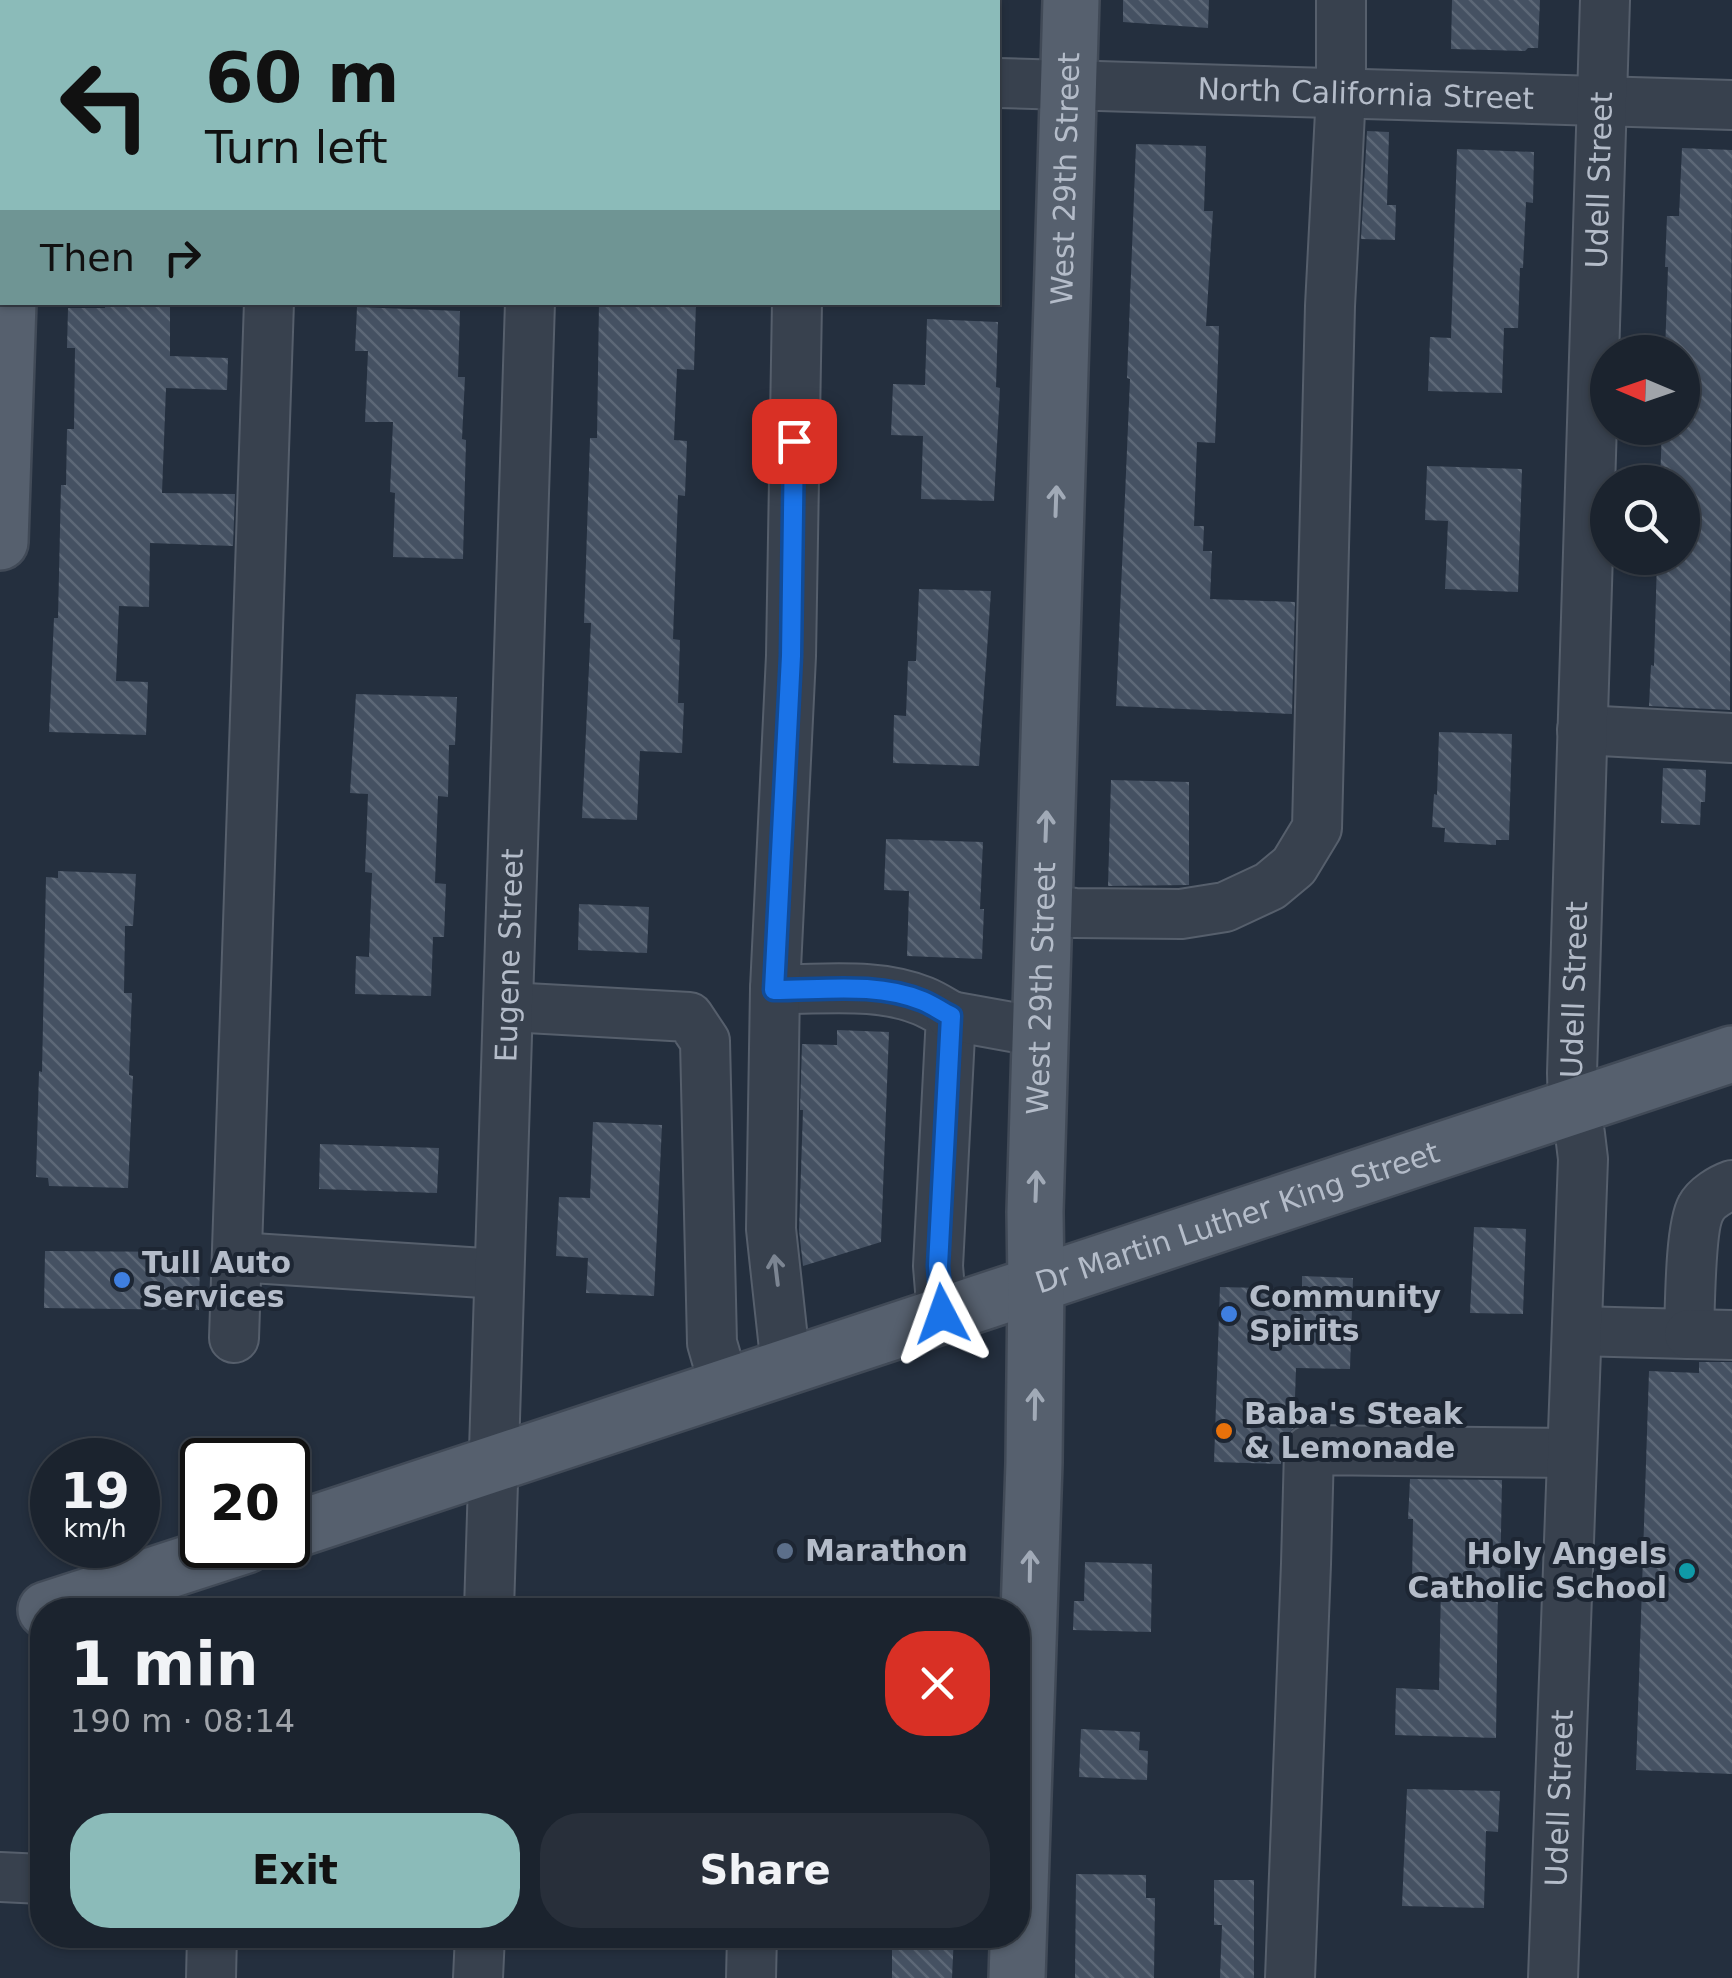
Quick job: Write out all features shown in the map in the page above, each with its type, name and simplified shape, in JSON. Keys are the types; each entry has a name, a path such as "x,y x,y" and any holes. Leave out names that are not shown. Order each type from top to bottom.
{"main road":[{"name":"West 29th Street","path":"1030,1598 1035,1212 1071,0"},
{"path":"0,542 8,305"},
{"name":"Dr Martin Luther King Street","path":"310,1525 1732,1054"},
{"path":"81,1598 180,1566"},
{"path":"0,1625 30,1615"},
{"name":"West 29th Street","path":"1017,1978 1018,1948"}],"street":[{"path":"1044,910 1181,914 1226,906 1270,886 1294,866 1317,828 1341,0"},
{"name":"Udell Street","path":"1554,1978 1582,1159 1573,1107 1604,0"},
{"name":"North California Street","path":"1000,84 1732,105"},
{"path":"234,1338 269,305"},
{"name":"Eugene Street","path":"489,1598 530,305"},
{"path":"786,1367 771,1230 774,990 791,656 796,305"},
{"path":"1582,730 1732,738"},
{"path":"774,990 886,991 922,1001 951,1016 1040,1032"},
{"path":"508,1007 688,1017 705,1041 712,1343 726,1388"},
{"path":"942,1314 938,1266 951,1016"},
{"path":"1576,1331 1710,1335 1694,1238 1700,1208 1720,1189 1732,1186"},
{"path":"237,1258 499,1274"},
{"path":"1290,1978 1308,1450 1572,1453"},
{"path":"0,1878 30,1879"},
{"path":"211,1978 212,1948"},
{"path":"478,1978 479,1948"},
{"path":"750,1978 751,1948"}],"building":[{"path":"1123,0 1209,0 1208,28 1123,22"},
{"path":"1452,0 1540,0 1538,48 1451,49"},
{"path":"1367,131 1389,132 1387,205 1396,205 1395,240 1361,239"},
{"path":"1136,144 1206,146 1204,211 1213,211 1206,326 1219,326 1217,392 1215,443 1197,442 1194,526 1204,526 1203,551 1212,551 1210,599 1295,602 1292,714 1116,706"},
{"path":"1682,148 1732,150 1730,710 1649,706 1657,575 1700,575 1700,465 1661,465 1661,445 1700,445 1700,335 1666,335 1667,216 1679,216"},
{"path":"1457,149 1534,152 1533,203 1526,202 1518,328 1504,328 1502,393 1428,391 1430,337 1451,338"},
{"path":"170,305 170,356 228,358 227,390 166,388 162,493 235,494 233,546 150,543 149,607 119,606 116,681 148,682 146,735 49,732 54,618 58,618 61,485 66,485 67,429 74,429 75,348 67,348 68,308"},
{"path":"599,305 696,305 694,370 677,369 674,440 687,441 685,496 678,495 673,639 680,640 678,703 684,703 682,753 640,751 637,820 582,818 591,623 584,623 590,438 597,438"},
{"path":"357,307 460,311 458,377 465,377 462,439 466,440 463,559 393,557 393,422 365,422 368,351 355,351"},
{"path":"927,319 998,322 996,387 1000,388 994,501 921,499 923,436 891,435 893,384 925,385"},
{"path":"1427,466 1522,469 1518,592 1445,589 1448,521 1425,520"},
{"path":"919,589 991,591 979,766 893,763 894,715 906,716 908,661 916,661"},
{"path":"356,694 457,697 455,745 449,745 448,797 438,796 435,883 446,884 444,937 433,937 431,996 355,994 356,956 369,957 372,873 365,872 368,794 350,793"},
{"path":"1439,732 1512,734 1509,840 1496,840 1496,845 1444,842 1445,828 1432,827"},
{"path":"1663,768 1706,770 1700,825 1661,823"},
{"path":"1111,780 1189,782 1189,885 1108,886"},
{"path":"886,839 983,842 982,959 907,956 909,891 884,890"},
{"path":"58,871 136,874 133,926 125,926 124,993 132,993 129,1075 133,1076 128,1188 49,1186 48,1178 36,1177 46,877 58,878"},
{"path":"579,904 649,907 647,953 578,950"},
{"path":"837,1030 889,1032 881,1242 803,1266 799,1230 802,1044 837,1045"},
{"path":"593,1122 662,1125 654,1296 586,1293 588,1258 556,1256 559,1197 590,1198"},
{"path":"320,1144 439,1148 437,1193 319,1189"},
{"path":"1474,1227 1526,1229 1523,1314 1470,1313"},
{"name":"Tull Auto Services","path":"45,1251 200,1252 199,1310 44,1308"},
{"path":"1302,1276 1353,1278 1350,1369 1296,1368 1294,1428 1285,1437 1281,1464 1214,1462 1220,1287 1302,1289"},
{"name":"Holy Angels Catholic School","path":"1699,1362 1732,1362 1732,1774 1636,1770 1649,1371 1699,1373"},
{"path":"1410,1479 1502,1480 1496,1738 1395,1735 1396,1688 1439,1690 1441,1585 1412,1585"},
{"path":"1085,1562 1152,1564 1151,1632 1073,1630 1074,1601 1084,1601"},
{"path":"1081,1729 1140,1732 1139,1750 1148,1751 1147,1780 1079,1777"},
{"path":"1407,1789 1500,1791 1498,1832 1486,1831 1484,1908 1402,1906"},
{"path":"1076,1874 1146,1875 1146,1898 1155,1898 1154,1978 1075,1978"},
{"path":"1214,1880 1254,1880 1254,1978 1220,1978 1222,1925 1214,1925"},
{"path":"892,1948 953,1948 952,1978 892,1978"}],"place":[{"name":"Tull Auto Services","path":"122,1280"},
{"name":"Community Spirits","path":"1229,1314"},
{"name":"Baba's Steak & Lemonade","path":"1224,1431"},
{"name":"Marathon","path":"785,1551"},
{"name":"Holy Angels Catholic School","path":"1687,1571"}],"route":[{"path":"794,441 791,656 774,990 886,991 922,1001 951,1016 938,1266 942,1314"}]}
